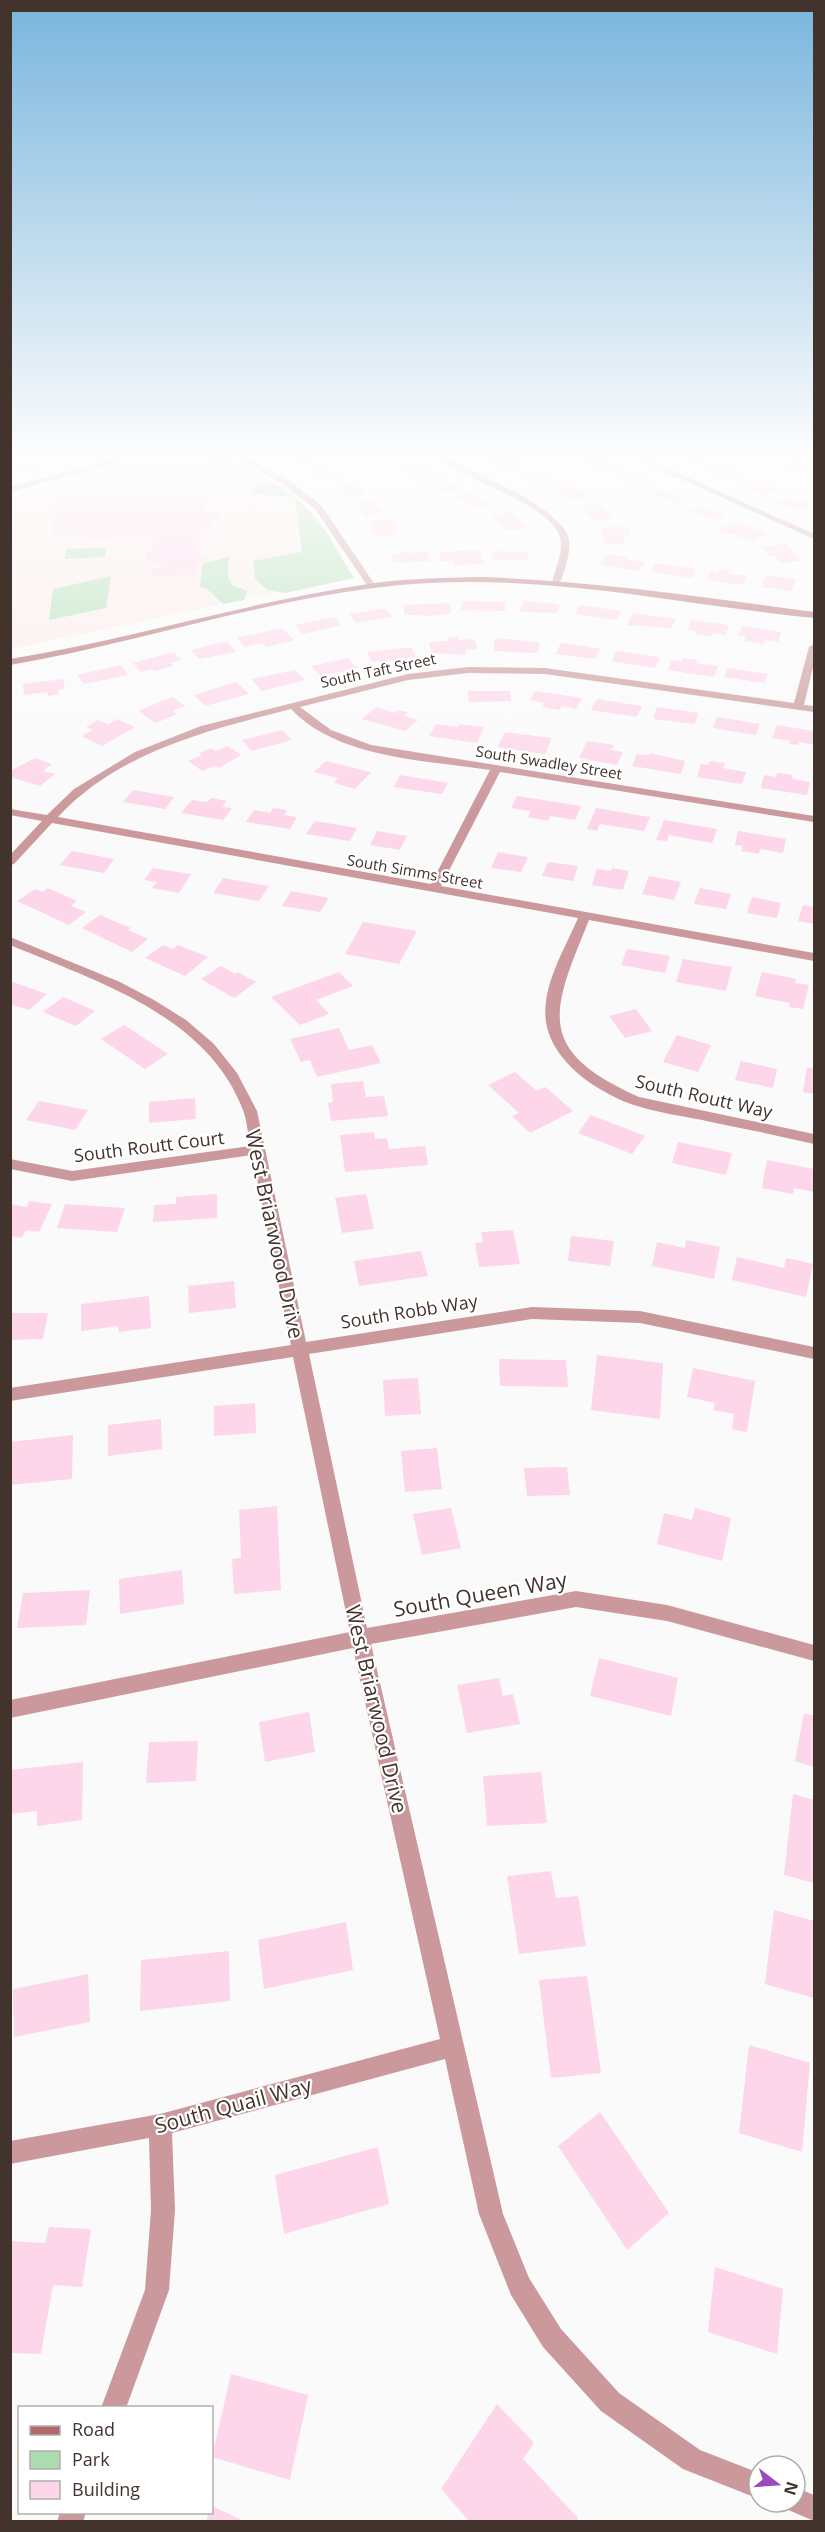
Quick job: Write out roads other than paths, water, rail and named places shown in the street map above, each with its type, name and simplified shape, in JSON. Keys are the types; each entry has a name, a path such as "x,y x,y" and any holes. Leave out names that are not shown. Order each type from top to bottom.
{"main road":[{"path":"10,662 372,586 435,581 556,583 814,615"}],"street":[{"path":"366,576 372,586"},
{"path":"556,583 557,576"},
{"path":"798,707 814,647"},
{"name":"South Taft Street","path":"10,862 78,791 139,754 205,728 419,675 496,669 568,674 814,709"},
{"name":"South Swadley Street","path":"292,705 314,725 354,744 496,769 814,819"},
{"path":"434,889 496,769"},
{"name":"South Simms Street","path":"10,812 47,821 814,957"},
{"name":"South Routt Way","path":"585,916 556,990 552,1012 556,1035 575,1063 608,1088 636,1101 814,1139"},
{"name":"West Briarwood Drive","path":"10,940 155,1005 199,1035 223,1061 243,1092 360,1638 454,2046 490,2214 520,2286 552,2338 610,2402 692,2460 747,2481"},
{"name":"South Routt Court","path":"10,1164 72,1176 257,1150"},
{"name":"South Robb Way","path":"10,1395 494,1317 581,1313 640,1317 814,1353"},
{"name":"South Queen Way","path":"10,1709 360,1638 576,1599 608,1601 814,1653"},
{"name":"South Quail Way","path":"10,2153 160,2125 454,2046"},
{"path":"114,2406 158,2290 163,2210 160,2125"}]}
